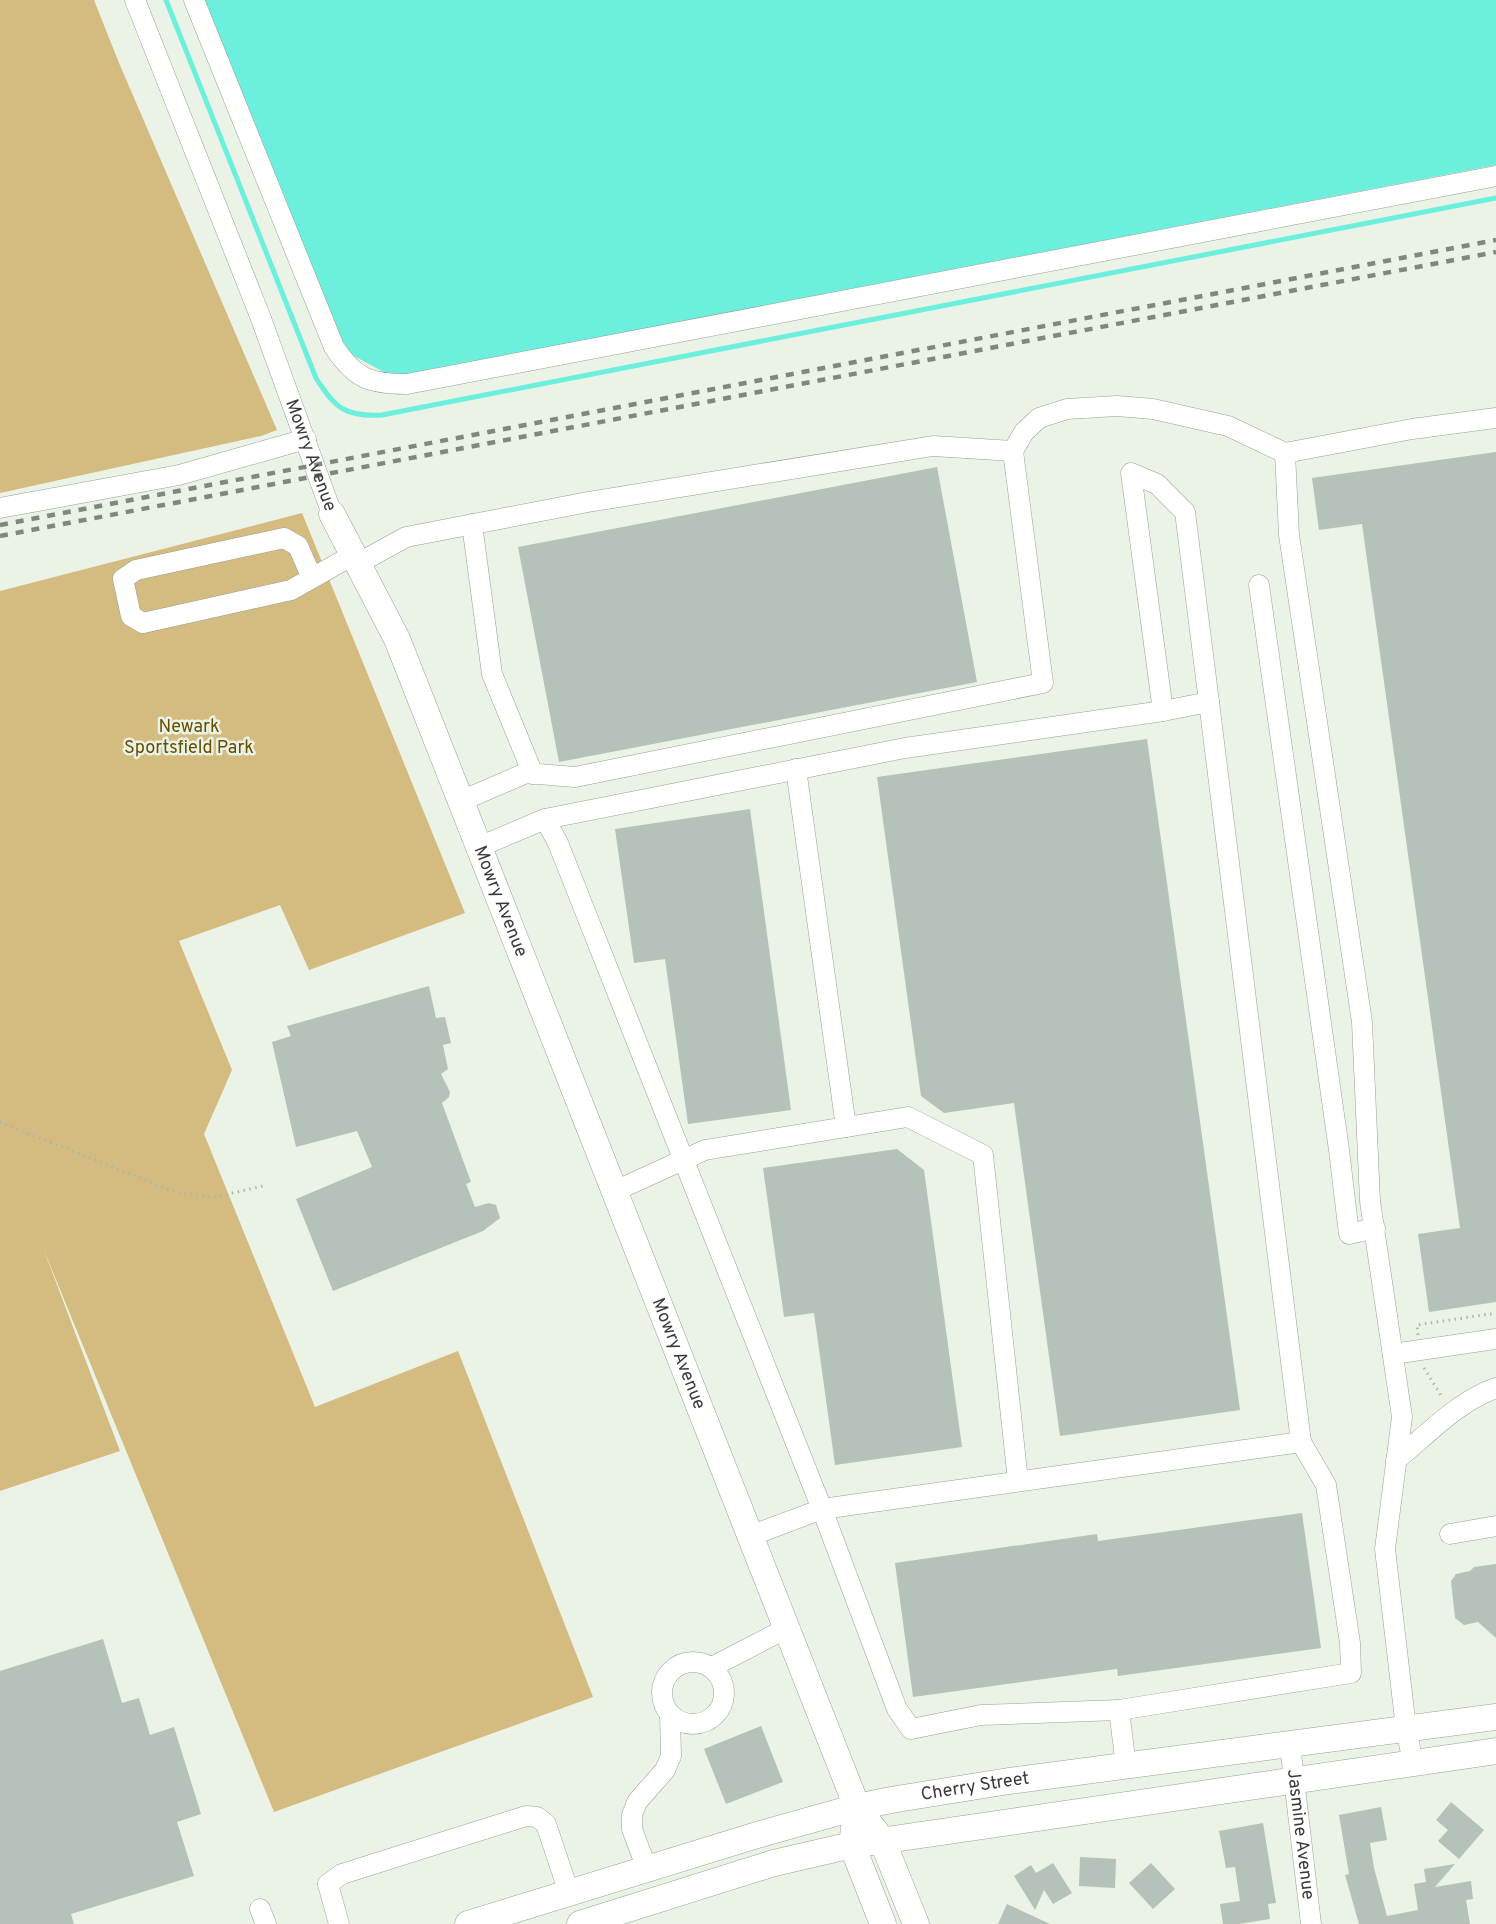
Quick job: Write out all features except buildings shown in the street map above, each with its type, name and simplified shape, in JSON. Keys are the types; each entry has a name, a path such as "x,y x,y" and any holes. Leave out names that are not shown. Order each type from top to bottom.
{"main road":[{"name":"Mowry Avenue","path":"332,514 397,639 857,1807 882,1840 916,1924"},
{"name":"Cherry Street","path":"468,1924 764,1833 857,1807 1009,1781 1496,1717"},
{"path":"580,1924 774,1863 852,1845 1496,1751"},
{"name":"Mowry Avenue","path":"857,1807 852,1845 883,1924"}],"street":[{"name":"Mowry Avenue","path":"135,0 260,316 332,514"},
{"path":"194,0 334,347 345,365 360,376 381,384 407,384 1496,176"},
{"path":"461,801 526,773 575,777 1043,683 1013,451 1024,432 1039,418 1067,410 1117,406 1153,409 1228,426 1285,453 1412,429 1496,418"},
{"path":"0,508 179,475 306,440"},
{"path":"312,578 298,546 284,538 136,570 123,579 131,616 143,623 291,590 312,578 406,537 588,502 933,446 1013,451"},
{"path":"1285,453 1289,535 1362,1022 1370,1201 1402,1416 1385,1549 1406,1728 1413,1763"},
{"path":"545,819 558,843 822,1509 897,1709 911,1729 981,1715 1119,1710 1351,1673 1350,1643 1326,1485 1301,1442 1185,512 1156,484 1131,473 1163,711"},
{"path":"472,524 492,674 534,774"},
{"path":"1260,585 1335,1115 1349,1234 1375,1228"},
{"path":"479,847 545,819 796,769 904,748 1163,711 1209,702"},
{"path":"796,769 846,1127"},
{"path":"615,1191 705,1150 908,1117 983,1155 1018,1481"},
{"path":"1393,1354 1496,1339"},
{"path":"1396,1460 1459,1407 1486,1391 1496,1388"},
{"path":"750,1536 822,1509 1301,1442"},
{"path":"1450,1534 1496,1526"},
{"path":"712,1667 787,1628"},
{"path":"693,1661 712,1667 724,1684 725,1695 717,1713 709,1720 699,1724 689,1724 670,1714 662,1696 663,1685 674,1668 693,1661"},
{"path":"1119,1710 1126,1766"},
{"path":"647,1869 632,1829 632,1815 637,1802 665,1770 671,1756 670,1714"},
{"name":"Jasmine Avenue","path":"1290,1745 1311,1924"},
{"path":"339,1924 328,1884 342,1874 526,1816 537,1817 546,1824 569,1893"}],"path":[{"path":"0,1122 175,1192 215,1197 262,1186"},
{"path":"1419,1336 1417,1324 1496,1313"},
{"path":"1423,1364 1442,1397"}],"green space":[{"path":"0,0 94,0 277,430 261,436 0,493"},
{"name":"Newark Sportsfield Park","path":"302,513 465,913 309,970 280,905 179,941 232,1070 204,1134 315,1407 458,1351 593,1697 274,1812 43,1248 120,1451 0,1491 0,591"}],"water":[{"path":"203,0 1496,0 1496,165 393,377 341,349"}],"waterway":[{"path":"166,0 316,378 335,403 350,412 359,414 382,415 1496,198"}],"railway":[{"path":"0,525 1496,240"},
{"path":"0,536 1496,252"}]}
